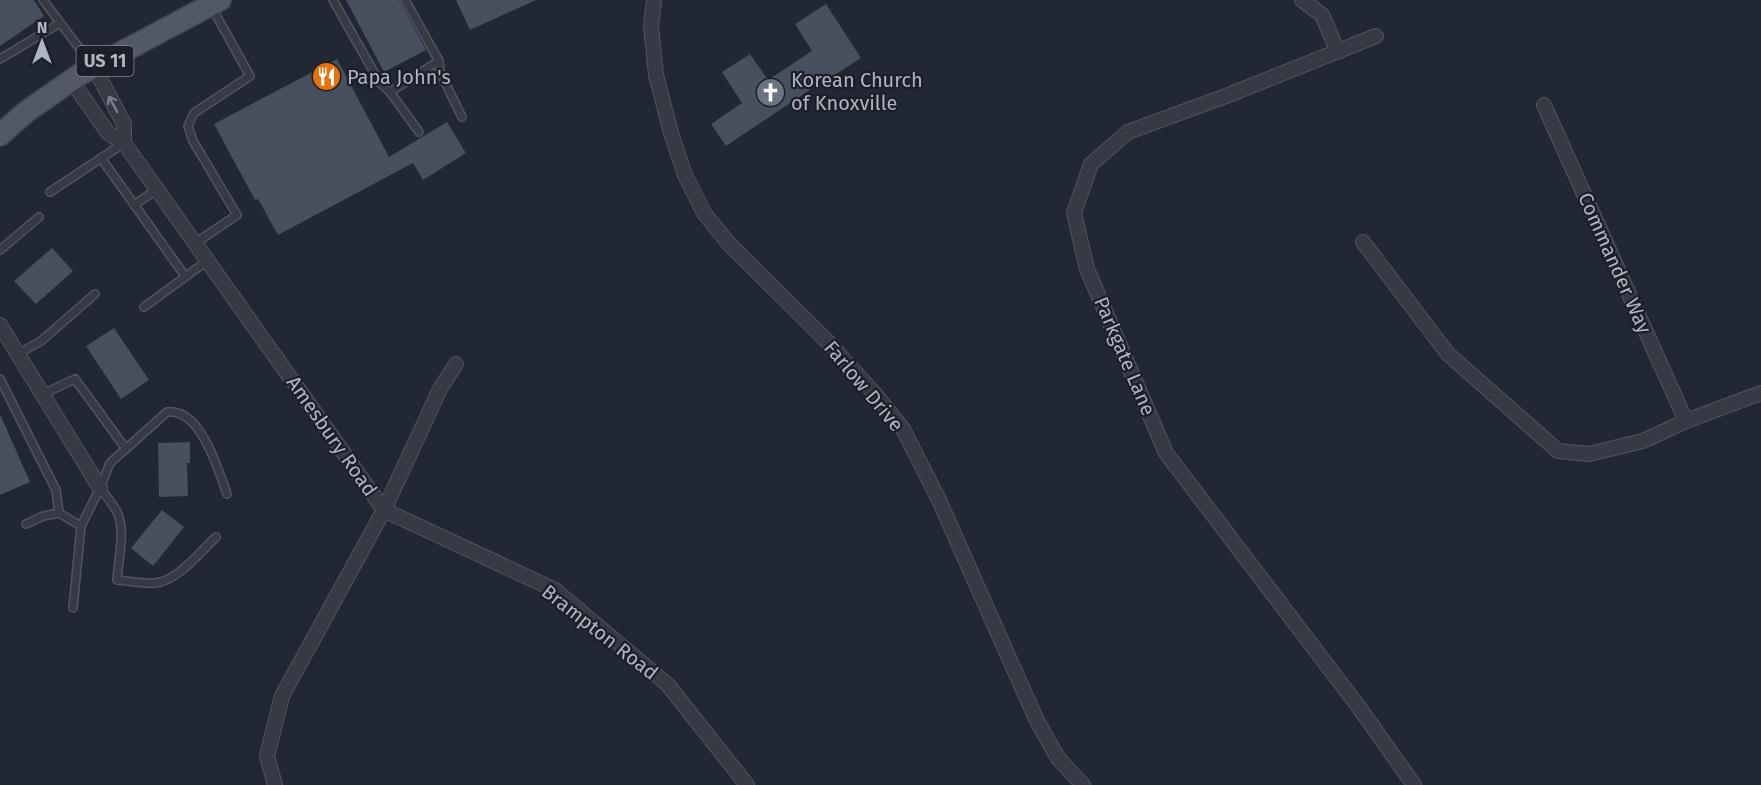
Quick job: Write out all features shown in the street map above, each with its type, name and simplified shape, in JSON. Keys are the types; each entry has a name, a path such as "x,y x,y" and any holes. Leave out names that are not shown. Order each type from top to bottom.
{"main road":[{"name":"US 11","path":"0,135 26,112 71,80 215,2"}],"street":[{"name":"Farlow Drive","path":"654,0 651,26 656,75 685,175 704,213 730,244 830,344 903,429 939,500 1037,721 1058,758 1083,785"},
{"path":"1302,0 1322,15 1338,52"},
{"name":"Parkgate Lane","path":"1376,36 1128,132 1091,164 1074,213 1087,269 1166,453 1351,697 1414,785"},
{"name":"Amesbury Road","path":"94,67 124,124 124,143"},
{"name":"Amesbury Road","path":"71,80 108,133 124,143 384,510 282,696 267,756 275,785"},
{"name":"Commander Way","path":"1544,105 1686,421"},
{"path":"1363,242 1449,354 1558,451 1589,454 1642,441 1686,421 1761,393"},
{"path":"0,325 100,488"},
{"path":"384,510 440,389 456,364"},
{"name":"Brampton Road","path":"384,510 555,590 668,685 747,785"}],"lane":[{"path":"43,0 94,67"},
{"path":"333,0 380,83 390,92 419,132"},
{"path":"405,0 439,61 440,72 462,117"},
{"path":"194,244 237,215 193,141 188,126 190,119 200,108 250,76 215,2"},
{"path":"0,59 60,23"},
{"path":"390,92 439,61"},
{"path":"50,192 124,143"},
{"path":"101,158 185,276"},
{"path":"134,205 156,190"},
{"path":"0,250 39,217"},
{"path":"144,307 207,261"},
{"path":"18,354 41,341 95,294"},
{"path":"0,379 56,490 59,513"},
{"path":"43,394 75,379 126,449"},
{"path":"74,608 81,526 110,463 167,412 181,413 205,440 227,494"},
{"path":"100,488 117,512 121,530 117,580 164,582 174,577 216,537"},
{"path":"26,524 43,516 59,513 81,526"}],"building":[{"path":"0,0 34,0 44,16 0,46"},
{"path":"346,0 399,0 426,50 384,72"},
{"path":"456,0 536,0 470,30"},
{"name":"Korean Church of Knoxville","path":"826,4 861,58 726,146 711,124 742,103 722,72 750,54 768,80 812,51 795,24"},
{"path":"337,59 389,157 447,122 466,153 423,180 413,163 278,235 258,199 255,200 214,124"},
{"path":"52,248 73,271 36,304 14,281"},
{"path":"114,328 149,380 121,399 86,346"},
{"path":"0,414 30,482 0,495"},
{"path":"190,442 190,463 187,463 188,496 159,497 158,443"},
{"path":"162,510 184,527 153,566 131,548"}],"place":[{"name":"Papa John's","path":"326,77"},
{"name":"Korean Church of Knoxville","path":"770,92"}]}
